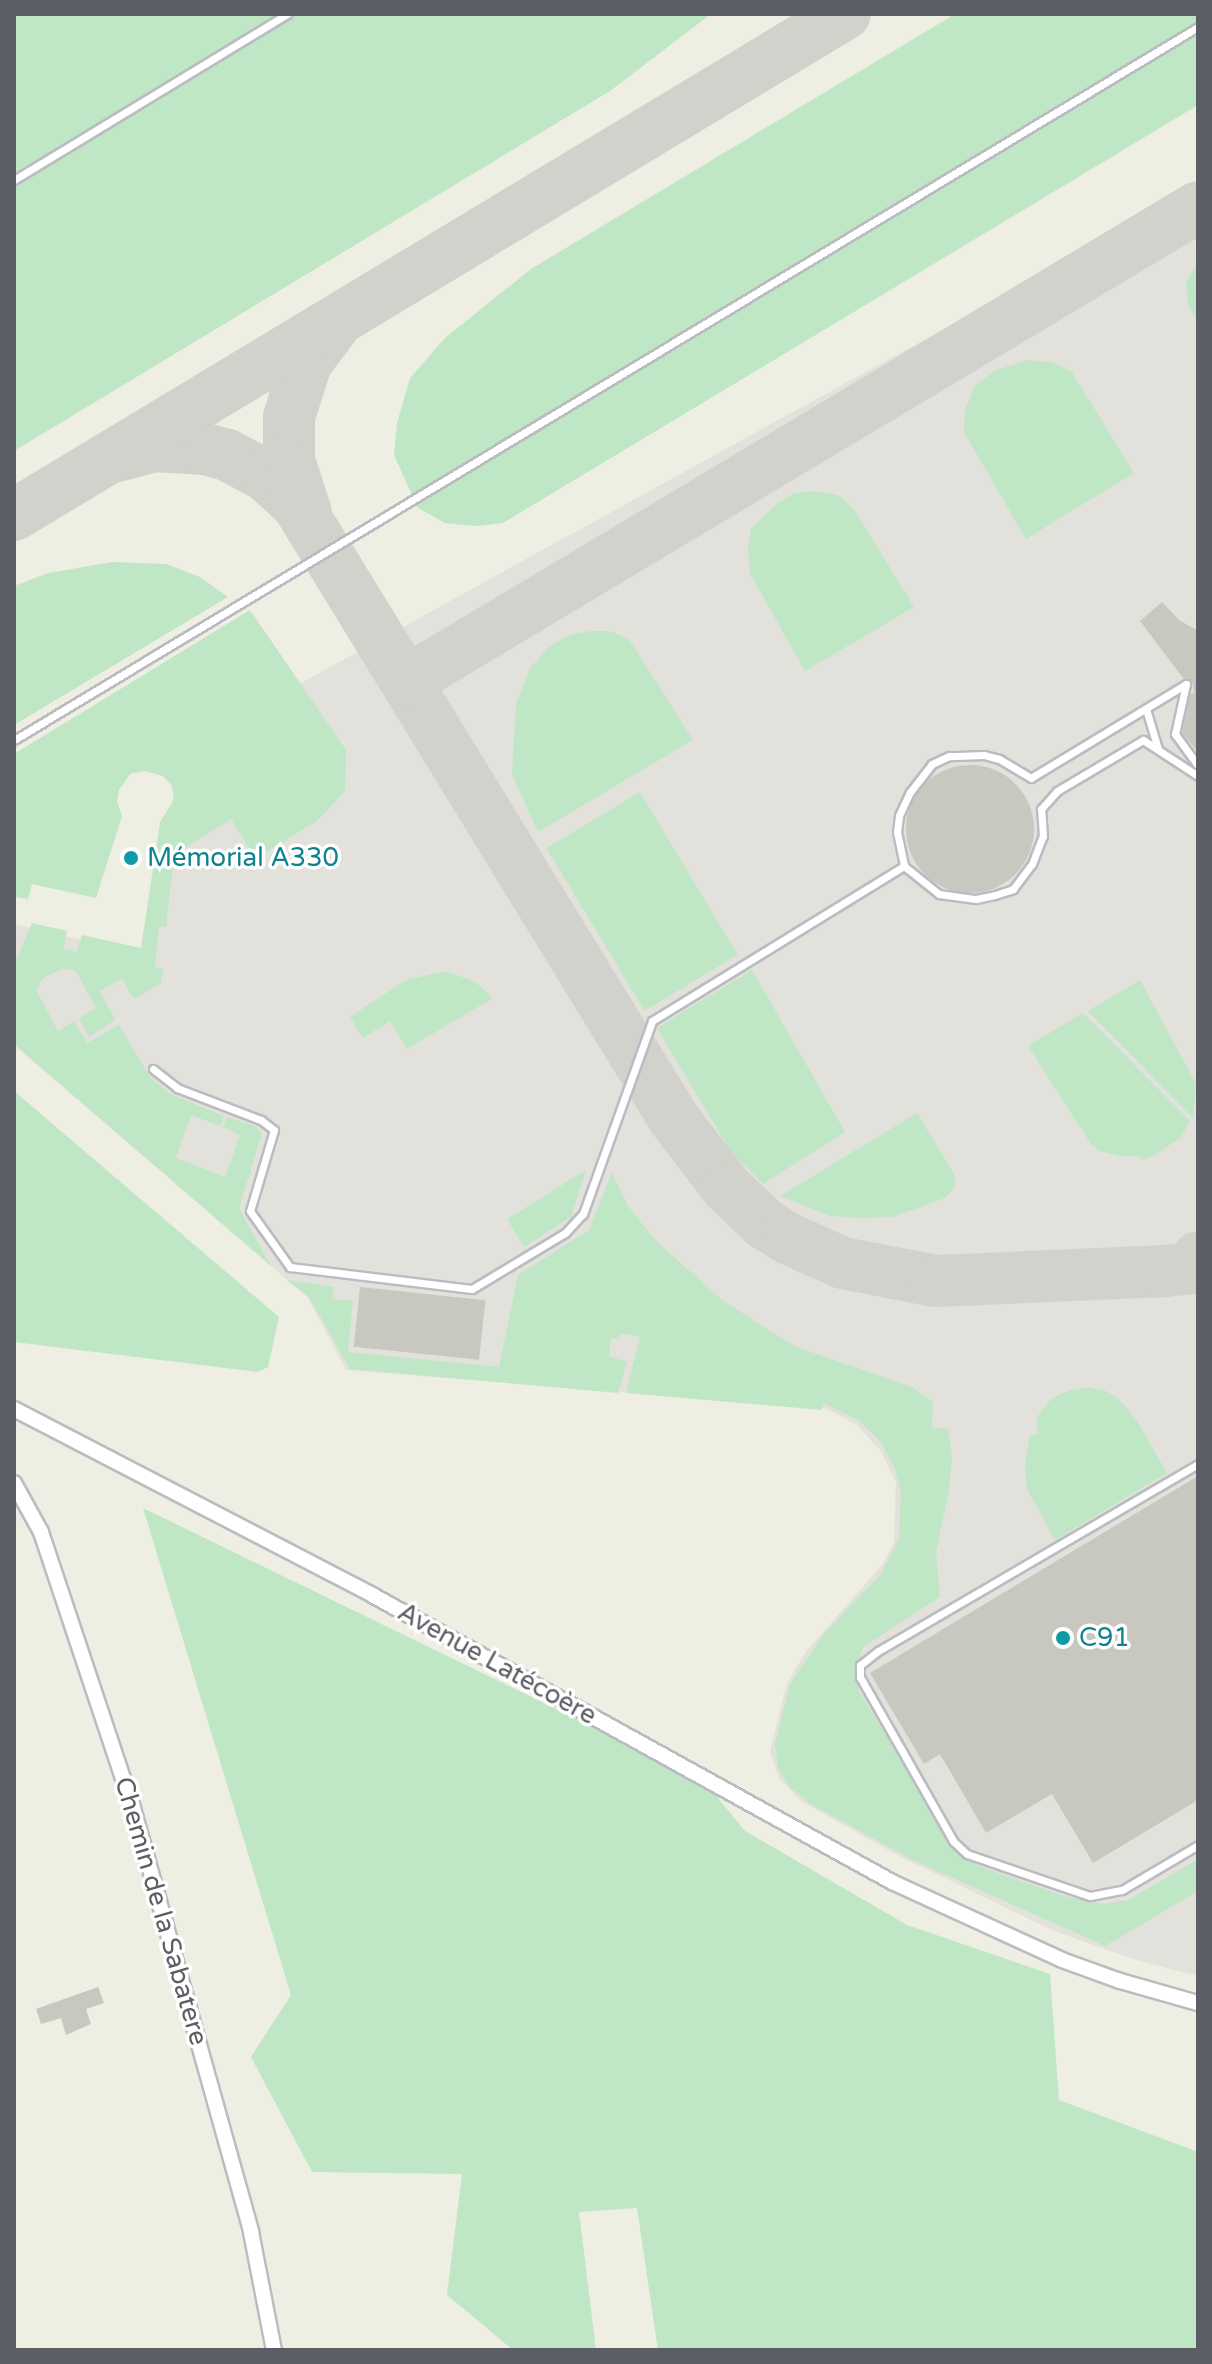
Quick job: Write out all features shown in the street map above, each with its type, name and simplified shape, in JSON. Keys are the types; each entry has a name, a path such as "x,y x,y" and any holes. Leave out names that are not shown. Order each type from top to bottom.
{"street":[{"name":"Avenue Latécoère","path":"14,1409 374,1596 892,1882 1062,1960 1120,1981 1198,2003"},
{"name":"Chemin de la Sabatere","path":"14,1483 41,1532 133,1808 251,2232 274,2350"}],"lane":[{"path":"14,180 287,14"},
{"path":"14,740 1198,27"},
{"path":"1198,766 1175,734 1186,684 1031,778 999,759 984,755 949,756 932,764 910,792 899,816 897,832 904,866 924,885 954,898 976,899 1013,889 1024,879 1039,852 1043,836 1041,809 1046,798 1143,740 1198,776"},
{"path":"1146,709 1158,749"},
{"path":"153,1069 177,1088 261,1120 274,1130 250,1211 290,1267 472,1289 565,1233 583,1214 652,1021 904,866"},
{"path":"1198,1464 878,1651 860,1665 860,1677 953,1841 967,1854 1090,1896 1122,1890 1198,1845"}],"shaded area":[{"path":"1198,189 1198,1976 1136,1960 1054,1931 899,1856 801,1801 779,1778 770,1752 787,1683 807,1650 883,1564 894,1542 896,1483 881,1451 857,1425 825,1408 346,1370 308,1298 14,1045 14,924 141,954 183,748"}],"green space":[{"path":"14,14 711,14 610,91 14,451"},
{"path":"955,14 1198,14 1198,105 503,523 476,526 445,523 418,508 394,455 397,423 410,378 445,338 531,269"},
{"path":"1198,262 1198,321 1188,304 1186,282"},
{"path":"1028,360 1051,362 1071,371 1134,473 1026,539 964,432 965,410 975,386 996,370"},
{"path":"815,491 838,495 854,509 914,607 805,671 750,573 748,546 751,529 776,505 794,493"},
{"path":"113,562 166,564 200,577 228,597 14,725 14,586 48,573"},
{"path":"250,610 346,750 345,791 317,821 256,858 231,819 174,855 166,927 159,926 155,967 163,969 161,983 134,999 122,979 100,991 115,1020 89,1037 79,1018 96,1008 75,970 62,969 48,975 40,982 37,992 58,1031 74,1021 87,1043 119,1025 150,1077 170,1094 224,1116 220,1126 191,1115 176,1158 225,1177 240,1135 223,1127 227,1117 254,1126 262,1133 239,1208 271,1266 14,1044 14,965 32,923 67,931 63,949 77,952 82,935 141,948 160,822 174,800 172,786 163,776 144,771 130,774 119,790 117,802 122,816 96,898 32,884 28,899 14,897 14,754"},
{"path":"610,631 629,639 693,740 538,832 512,774 516,704 530,668 550,646 570,635"},
{"path":"640,792 738,955 644,1011 547,848"},
{"path":"752,970 845,1132 763,1184 731,1152 657,1028"},
{"path":"445,971 474,981 493,998 407,1049 390,1021 363,1038 350,1017 406,980"},
{"path":"1140,980 1196,1084 1193,1118 1088,1011"},
{"path":"1083,1013 1190,1121 1181,1137 1154,1156 1141,1160 1139,1156 1120,1156 1100,1151 1091,1144 1028,1046"},
{"path":"14,1091 279,1317 268,1367 258,1372 14,1342"},
{"path":"917,1113 955,1176 954,1188 945,1198 892,1217 862,1218 830,1216 780,1196"},
{"path":"586,1170 571,1217 524,1247 507,1219"},
{"path":"612,1173 628,1206 655,1240 722,1300 794,1346 912,1387 933,1402 932,1428 948,1429 952,1456 949,1491 936,1552 940,1597 863,1647 855,1674 860,1693 959,1854 981,1867 1064,1896 1103,1904 1128,1900 1198,1859 1198,1891 1105,1946 915,1861 812,1805 789,1786 778,1768 775,1745 790,1684 824,1634 882,1573 899,1538 901,1494 895,1469 881,1442 858,1420 824,1403 822,1410 626,1393 640,1337 621,1333 619,1339 611,1338 609,1356 627,1362 618,1393 350,1369 309,1297 287,1280 334,1287 332,1299 353,1301 348,1352 499,1367 518,1275 589,1230"},
{"path":"1089,1387 1106,1391 1119,1399 1137,1421 1167,1473 1055,1540 1027,1489 1025,1464 1030,1435 1037,1435 1037,1417 1051,1399 1068,1391"},
{"path":"143,1508 704,1781 745,1831 907,1925 1050,1974 1059,2100 1198,2152 1198,2350 658,2350 637,2208 579,2212 596,2350 513,2350 447,2295 462,2174 312,2172 251,2057 291,1995"}],"building":[{"path":"1162,602 1179,620 1198,631 1198,752 1182,733 1190,695 1194,692 1192,681 1183,678 1140,621"},
{"path":"970,765 994,770 1015,784 1029,805 1034,829 1029,853 1015,874 994,888 970,893 946,888 925,874 911,853 906,829 911,805 925,784 946,770"},
{"path":"360,1287 485,1300 479,1360 354,1347"},
{"name":"C91","path":"1198,1476 1198,1800 1093,1863 1052,1794 986,1833 940,1754 924,1764 870,1673"},
{"path":"98,1987 104,2003 86,2009 91,2024 66,2035 61,2018 41,2024 36,2009"}],"taxiway":[{"path":"14,515 845,14"},
{"path":"407,681 1198,207"},
{"path":"306,513 289,460 289,417 306,363 333,327"},
{"path":"109,458 155,446 205,449 227,455 265,475 297,504 674,1119 727,1188 765,1224 787,1238 843,1263 936,1281 1166,1271 1195,1268 1198,1257"}],"place":[{"name":"Mémorial A330","path":"131,858"},
{"name":"C91","path":"1063,1638"}]}
